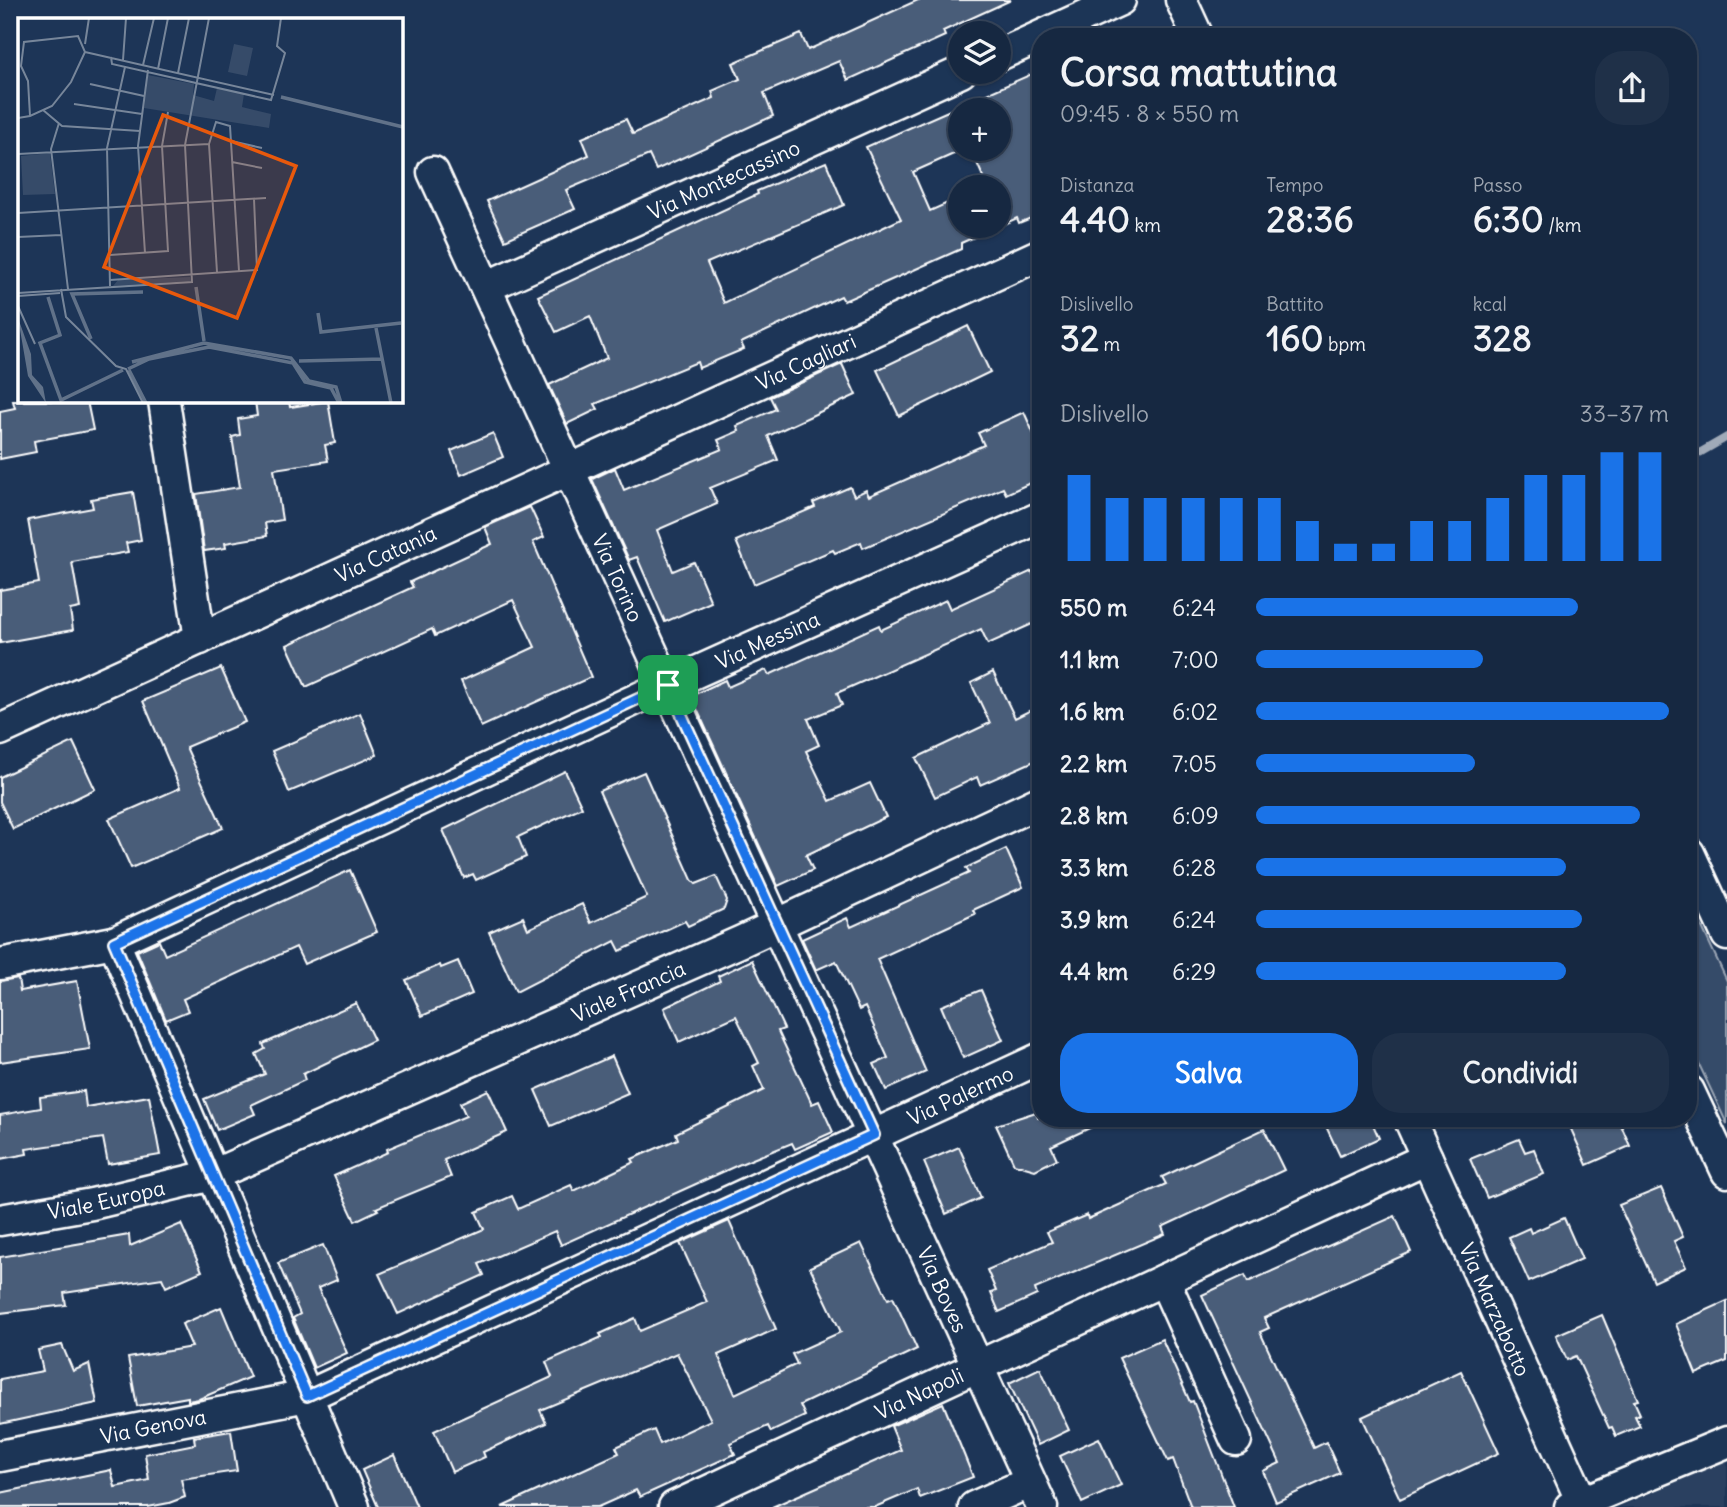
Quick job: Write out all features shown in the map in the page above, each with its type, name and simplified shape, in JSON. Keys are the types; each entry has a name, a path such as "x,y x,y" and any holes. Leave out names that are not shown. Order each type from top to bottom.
{"street":[{"path":"1058,28 1120,0"},
{"path":"1181,0 1194,28"},
{"path":"1011,50 1032,40"},
{"name":"Via Montecassino","path":"486,287 948,78"},
{"name":"Via Torino","path":"433,172 874,1135"},
{"name":"Via Cagliari","path":"570,471 1032,258"},
{"path":"164,402 201,639"},
{"name":"Via Catania","path":"0,730 570,471"},
{"name":"Via Messina","path":"114,942 668,685 1032,521"},
{"name":"Viale Francia","path":"214,1175 777,924 1032,805"},
{"path":"1697,870 1727,936"},
{"path":"0,964 114,942 354,1507"},
{"name":"Via Palermo","path":"307,1396 1032,1062"},
{"path":"1697,1108 1727,1172"},
{"name":"Via Marzabotto","path":"1413,1127 1576,1504"},
{"name":"Via Boves","path":"874,1135 1036,1494 974,1507"},
{"name":"Via Napoli","path":"674,1507 1427,1158"},
{"name":"Viale Europa","path":"0,1220 92,1204 214,1175"},
{"path":"1164,1280 1236,1440"},
{"name":"Via Genova","path":"0,1456 307,1396"},
{"path":"1576,1504 1727,1442"}],"shaded area":[{"path":"1697,916 1727,981 1727,1124 1697,1060"},
{"path":"1727,1460 1727,1507 1620,1507"}],"building":[{"path":"918,0 1011,0 965,21 948,21 948,29 943,31 945,36 848,80 839,61 764,93 773,116 656,170 649,155 566,190 575,209 505,240 487,201 589,155 582,138 626,119 633,134 714,98 712,91 740,79 733,63 801,34 808,50"},
{"path":"1032,74 1032,218 1019,223 1017,218 1011,221 1011,175 982,175 976,161 1011,161 1011,98 977,98"},
{"path":"948,111 948,157 913,172 930,211 948,203 948,238 972,238 961,243 961,249 844,301 841,296 741,343 744,349 699,368 697,362 595,404 598,409 567,424 549,385 607,358 590,316 556,332 538,296 758,194 757,191 826,162 844,205 707,263 724,303 901,219 866,147"},
{"path":"968,326 990,372 899,416 877,370"},
{"path":"842,364 856,395 768,436 778,460 710,488 717,504 657,530 673,571 694,562 711,602 665,622 637,557 629,560 592,479 615,468 624,490 722,449 718,440 739,431 737,426 776,409 770,397"},
{"path":"13,401 87,402 93,430 34,441 36,452 0,459 0,411 15,408"},
{"path":"255,402 289,402 290,407 328,402 335,443 325,445 328,461 274,469 282,520 265,523 267,536 225,543 226,548 204,551 196,494 240,487 232,437 240,435 238,419 257,416"},
{"path":"1024,412 1032,430 1032,482 1006,494 1003,488 863,548 861,542 835,553 833,550 754,584 736,541 815,507 813,503 850,487 854,496 866,490 869,496 984,445 978,433"},
{"path":"493,433 503,457 461,475 451,451"},
{"path":"133,492 141,540 126,543 128,552 72,562 80,608 70,610 73,630 0,643 0,590 39,583 28,520 93,508 91,499"},
{"path":"530,507 544,537 533,542 591,677 481,727 461,681 535,647 513,600 435,636 432,629 306,687 287,645 413,587 410,582 492,544 485,527"},
{"path":"1032,571 1032,624 988,644 981,629 837,693 842,705 808,719 819,745 806,751 830,801 870,783 886,817 806,855 813,870 778,886 691,696 725,680 728,687 766,670 769,675 879,625 881,630 946,600 950,609"},
{"path":"221,668 245,722 186,747 223,828 131,868 109,819 180,788 143,701"},
{"path":"993,672 1015,718 1032,710 1032,762 980,785 977,777 935,797 916,758 990,723 971,683"},
{"path":"360,713 377,755 289,792 272,751"},
{"path":"73,742 95,789 13,829 0,802 0,777"},
{"path":"565,771 582,807 518,837 526,857 476,880 473,874 464,878 443,830"},
{"path":"644,772 692,880 696,884 716,876 727,900 724,909 688,926 685,921 620,951 615,941 516,992 489,932 523,917 528,929 582,904 591,923 647,897 599,791"},
{"path":"1006,849 1023,887 973,910 975,914 877,959 926,1072 886,1090 874,1064 888,1058 865,1007 859,1010 836,961 816,970 802,939 847,918 851,927 969,873 966,868"},
{"path":"350,870 377,932 304,964 296,947 183,999 188,1011 166,1020 137,951 159,941 165,955"},
{"path":"752,960 784,1029 778,1031 812,1104 819,1101 833,1132 795,1149 792,1143 738,1165 561,1245 555,1231 479,1264 484,1275 398,1314 379,1274 484,1229 476,1212 512,1196 518,1209 571,1185 574,1191 634,1162 632,1159 678,1139 676,1133 764,1090 753,1066 759,1063 736,1016 679,1042 664,1008 720,981 718,976"},
{"path":"458,961 472,994 422,1016 406,980 440,965 441,968"},
{"path":"18,978 20,991 77,981 90,1049 0,1062 0,981"},
{"path":"981,990 1003,1040 963,1058 941,1006"},
{"path":"356,1003 374,1040 303,1074 305,1080 251,1105 255,1114 217,1130 204,1099 265,1074 256,1054 265,1049 263,1044"},
{"path":"612,1056 628,1093 551,1126 535,1090"},
{"path":"488,1090 507,1132 444,1160 451,1177 376,1208 378,1210 355,1221 334,1176 388,1152 387,1149 466,1116 460,1103"},
{"path":"84,1091 86,1107 149,1096 160,1155 108,1164 103,1138 26,1149 27,1154 0,1159 0,1115 41,1108 40,1097"},
{"path":"1032,1113 1032,1127 1092,1127 1051,1146 1057,1159 1035,1170 1014,1164 996,1125"},
{"path":"1326,1127 1374,1127 1379,1138 1340,1156"},
{"path":"1570,1127 1622,1127 1630,1146 1587,1165"},
{"path":"1264,1129 1284,1170 1162,1227 1165,1234 1035,1289 1037,1295 999,1312 991,1293 996,1291 987,1270 1052,1242 1047,1232 1087,1215 1088,1219 1166,1184 1162,1177"},
{"path":"1519,1139 1525,1152 1534,1149 1544,1174 1487,1198 1470,1159"},
{"path":"959,1147 981,1198 946,1214 924,1162"},
{"path":"1661,1188 1683,1237 1674,1241 1686,1267 1654,1282 1619,1205"},
{"path":"1395,1216 1411,1252 1264,1318 1269,1328 1260,1332 1314,1448 1326,1442 1340,1473 1276,1502 1263,1471 1280,1463 1202,1295 1245,1275 1248,1282"},
{"path":"1564,1218 1582,1259 1529,1282 1509,1237 1529,1228 1531,1233"},
{"path":"729,1221 776,1329 718,1355 735,1394 797,1364 792,1354 841,1332 810,1267 861,1243 888,1299 893,1297 917,1349 800,1405 805,1416 771,1432 768,1426 730,1443 735,1454 640,1497 636,1490 598,1507 502,1507 619,1453 616,1447 654,1430 660,1444 711,1420 677,1353 540,1410 546,1423 483,1452 485,1457 452,1472 434,1431 552,1377 546,1362 602,1337 600,1334 635,1318 640,1331 707,1302 680,1243"},
{"path":"181,1224 202,1271 166,1287 162,1278 64,1293 66,1305 0,1313 0,1257 129,1235 130,1246"},
{"path":"323,1245 337,1280 318,1288 347,1353 314,1368 293,1318 300,1314 278,1263"},
{"path":"1727,1301 1727,1361 1696,1374 1676,1324"},
{"path":"221,1307 250,1377 199,1399 188,1401 188,1397 137,1406 128,1358 192,1347 182,1324"},
{"path":"1602,1315 1638,1400 1634,1401 1640,1414 1635,1416 1640,1426 1616,1436 1612,1427 1609,1428 1576,1356 1567,1360 1556,1335"},
{"path":"1162,1339 1190,1402 1193,1401 1234,1507 1191,1507 1173,1459 1168,1461 1119,1358"},
{"path":"62,1345 73,1371 89,1364 97,1403 0,1424 0,1379 43,1371 38,1350"},
{"path":"1040,1368 1069,1430 1038,1445 1009,1383"},
{"path":"1461,1371 1499,1453 1400,1499 1362,1417"},
{"path":"943,1403 973,1477 920,1498 917,1489 875,1507 772,1507 901,1450 891,1426"},
{"path":"231,1431 237,1471 181,1479 185,1497 169,1503 148,1507 0,1507 0,1493 111,1470 115,1487 149,1480 145,1454 195,1444 194,1437"},
{"path":"1099,1438 1121,1485 1082,1503 1060,1456"},
{"path":"394,1455 417,1507 378,1507 362,1470"}],"waterway":[{"path":"1697,454 1727,437"}],"route":[{"path":"668,685 874,1135 307,1396 114,942 668,685"}]}
